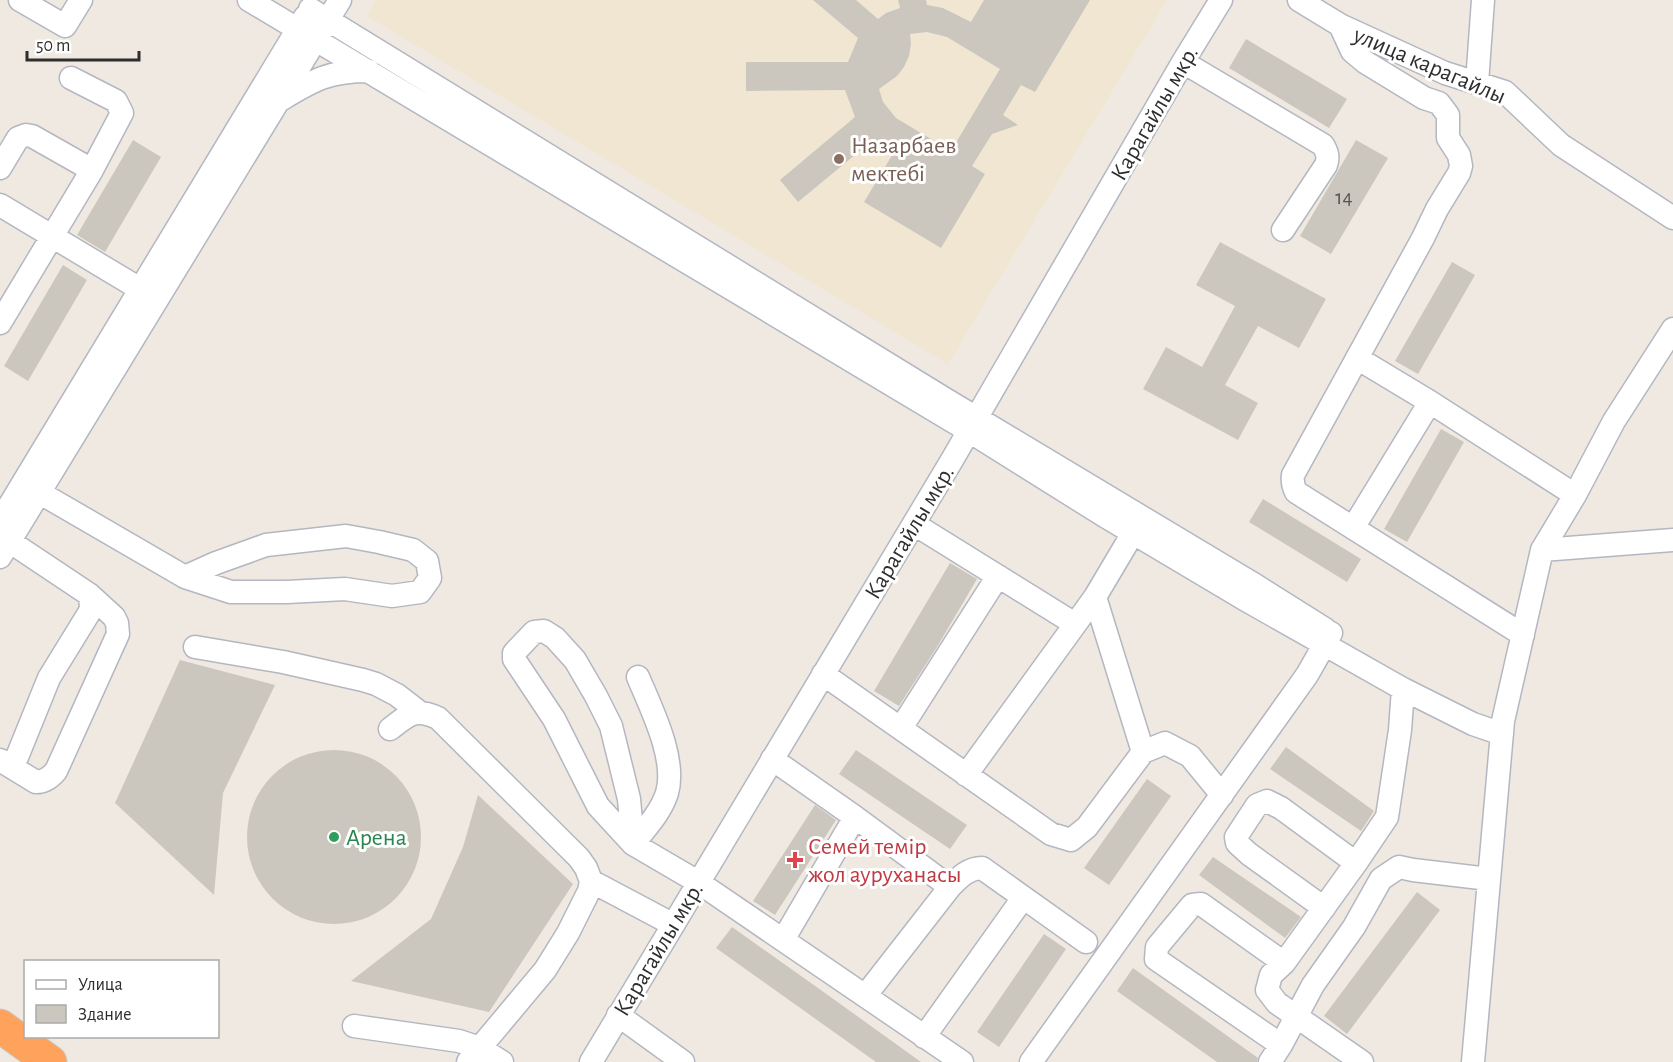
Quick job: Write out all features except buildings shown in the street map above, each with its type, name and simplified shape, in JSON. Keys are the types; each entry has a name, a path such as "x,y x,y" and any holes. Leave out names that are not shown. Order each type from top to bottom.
{"highway":[{"path":"0,1026 50,1062"}],"street":[{"path":"20,0 65,26 81,0"},
{"path":"249,0 973,424 1256,585 1328,639 1404,689 1473,724 1502,728"},
{"path":"32,488 279,102 318,10 340,0"},
{"name":"Карагайлы мкр.","path":"591,1062 914,524 1221,0"},
{"name":"улица карагайлы","path":"1299,0 1340,26 1445,73 1505,92 1561,145 1673,218"},
{"path":"1478,83 1484,0"},
{"path":"318,10 973,424 1133,533 1328,639 1475,711 1502,728"},
{"path":"1340,26 1352,51 1365,62 1424,98 1439,103 1444,108 1448,115 1449,138 1461,161 1459,174 1437,209 1292,480 1296,492 1523,635"},
{"path":"90,596 89,613 48,678 17,756 5,763 36,782 42,782 56,771 118,634 117,623 114,617 90,596 3,539 140,289 307,35"},
{"path":"1184,62 1323,145 1328,152 1326,165 1283,230"},
{"path":"279,102 308,84 330,74 369,71"},
{"path":"0,323 92,170 122,113 116,101 71,78"},
{"path":"0,168 18,138 26,135 38,139 92,170"},
{"path":"0,205 140,289"},
{"path":"1473,1062 1502,728 1542,550 1575,495 1614,421 1673,329"},
{"path":"1357,358 1575,495"},
{"path":"1353,528 1430,402"},
{"path":"32,488 185,577 231,592 345,589 392,596 420,592 430,578 427,561 413,550 346,536 266,545 185,577"},
{"path":"914,524 1075,624"},
{"path":"966,775 1095,597 1133,533"},
{"path":"1542,550 1673,540"},
{"path":"901,728 998,576"},
{"path":"1095,597 1143,752"},
{"path":"633,844 629,799 611,726 575,660 555,638 544,631 534,632 514,653 514,659 554,719 598,806 633,844 698,882 962,1062"},
{"path":"1031,1062 1307,675 1328,639"},
{"path":"195,647 284,662 363,680 397,695 419,712"},
{"path":"823,674 1051,834 1071,840 1088,827 1143,752 1165,743 1190,756 1222,795"},
{"path":"633,844 656,814 667,792 669,764 663,738 638,677"},
{"path":"1362,1062 1277,1003 1267,990 1271,975 1284,963 1387,817 1404,689"},
{"path":"390,729 405,717 419,712 438,718 579,858 591,880 589,891 568,933 545,970 474,1055"},
{"path":"772,759 950,887"},
{"path":"1324,908 1237,843 1236,837 1257,805 1267,801 1281,808 1356,863"},
{"path":"783,940 855,817"},
{"path":"1369,843 1398,867 1490,879"},
{"path":"1284,963 1202,904 1192,904 1157,947 1156,959 1275,1053 1313,985 1354,927 1381,879 1398,867"},
{"path":"865,996 950,887 966,873 978,868 982,868 1086,942"},
{"path":"591,880 672,924"},
{"path":"924,1037 1023,898"},
{"path":"618,1015 683,1062"},
{"path":"354,1026 459,1041 474,1055 502,1062"}],"shaded area":[{"name":"Назарбаев мектебі","path":"376,0 1167,0 948,364 367,16"}],"place":[{"name":"Назарбаев мектебі","path":"839,159"},
{"name":"Арена","path":"334,837"},
{"name":"Семей темір жол ауруханасы","path":"795,860"}]}
